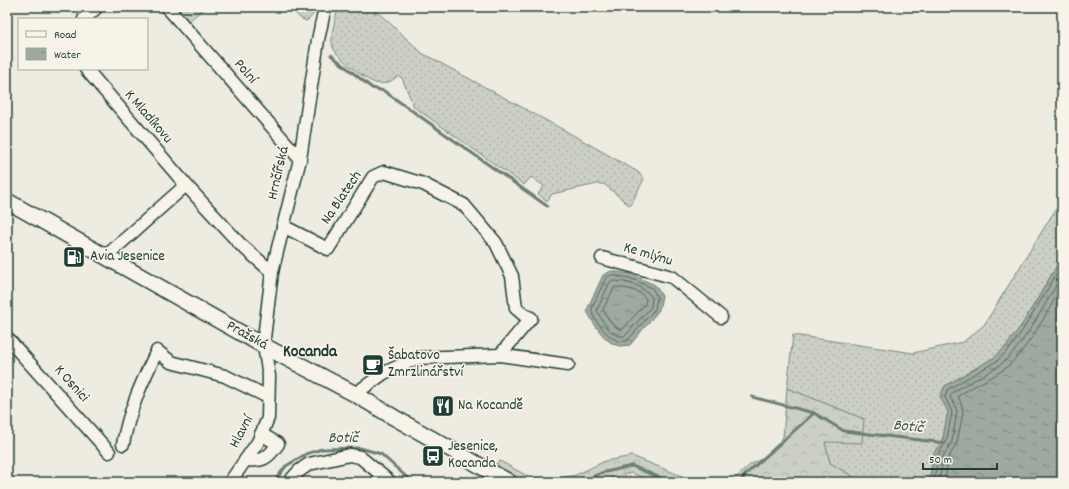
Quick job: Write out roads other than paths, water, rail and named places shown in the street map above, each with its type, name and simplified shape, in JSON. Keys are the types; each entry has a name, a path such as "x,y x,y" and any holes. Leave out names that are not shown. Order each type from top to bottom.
{"main road":[{"name":"Pražská","path":"7,201 264,346 355,394 509,482"}],"street":[{"path":"85,18 97,7"},
{"name":"Polní","path":"167,7 300,159"},
{"name":"Hrnčířská","path":"264,346 272,272 300,159 318,40 325,7"},
{"name":"K Mladíkovu","path":"87,70 186,185 240,244 272,272"},
{"name":"Na Blatech","path":"283,226 328,249 373,177 384,172 423,184 464,205 496,243 512,276 516,308 524,316 531,318 500,355"},
{"path":"105,257 186,185"},
{"name":"Ke mlýnu","path":"602,258 672,277 721,317"},
{"name":"K Osnici","path":"7,338 109,452"},
{"name":"Hlavní","path":"230,482 258,442 268,418 269,376 264,346"},
{"path":"122,444 125,428 136,395 156,351 171,362 225,376 268,397"},
{"path":"355,394 384,373 417,358 500,355 568,365"},
{"path":"246,460 258,461 269,456 278,444 261,434"},
{"path":"289,482 299,471 309,464 350,455 360,457 390,482"}],"water":[{"path":"1062,256 1062,482 929,482 934,453 943,438 948,411 940,397 945,386 995,357 1008,344 1023,323"},
{"path":"611,271 631,274 655,285 662,296 659,310 630,345 620,346 610,342 600,333 587,311 603,275"}],"waterway":[{"path":"331,55 372,88 384,91 547,206"},
{"path":"752,397 814,413"},
{"name":"Botič","path":"740,482 746,474 814,413 844,431 945,443"},
{"name":"Botič","path":"274,482 286,466 306,454 322,449 360,448 381,454 412,482"},
{"name":"Botič","path":"581,482 601,473 632,466 670,482"}],"place":[{"name":"Avia Jesenice","path":"74,257"},
{"name":"Šabatovo Zmrzlinářství","path":"373,365"},
{"name":"Na Kocandě","path":"443,406"},
{"name":"Jesenice, Kocanda","path":"433,456"}],"district":[{"name":"Kocanda","path":"310,353"}]}
